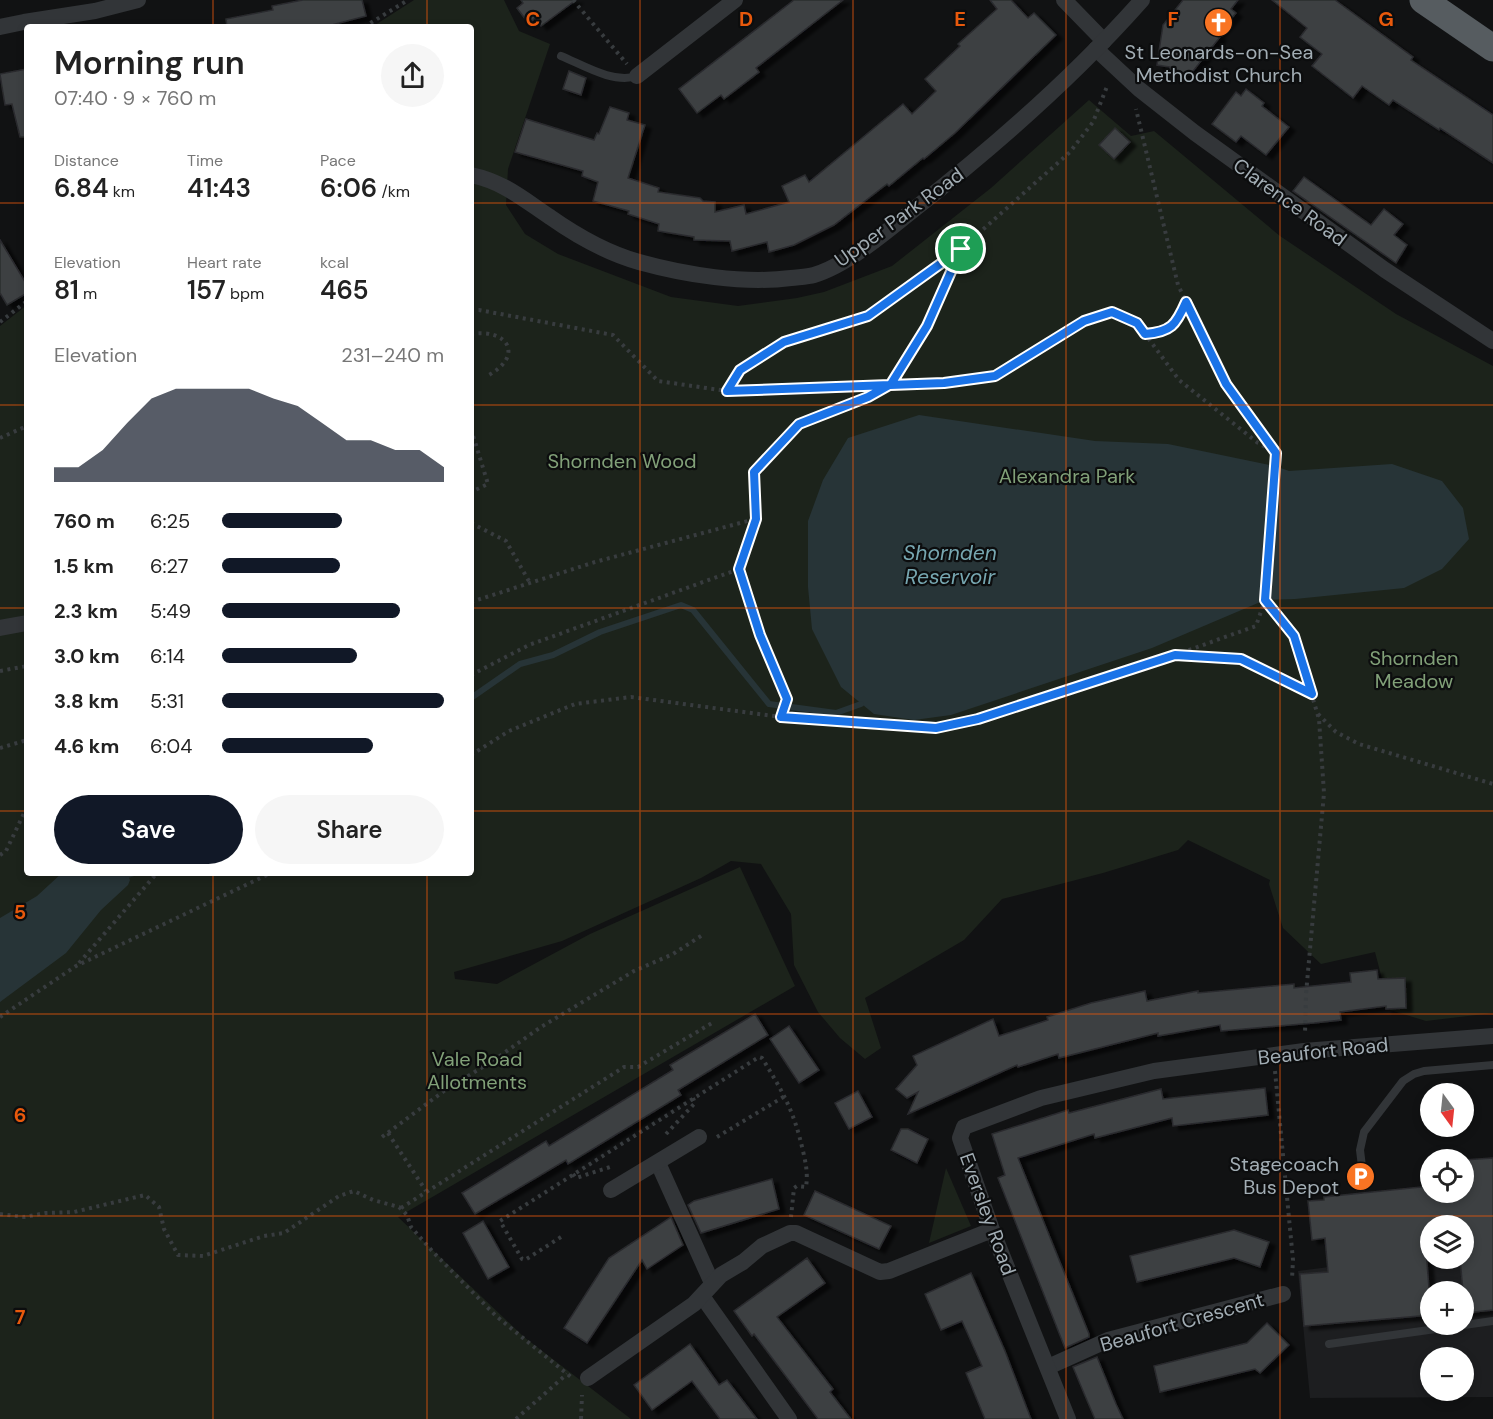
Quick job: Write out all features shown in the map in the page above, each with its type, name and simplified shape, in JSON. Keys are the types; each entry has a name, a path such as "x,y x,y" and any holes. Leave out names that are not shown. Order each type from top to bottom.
{"highway":[{"path":"1423,0 1493,48"}],"street":[{"path":"0,27 95,11 138,0"},
{"path":"637,76 735,0"},
{"name":"Clarence Road","path":"1064,0 1115,66 1195,133 1385,270 1493,341"},
{"name":"Upper Park Road","path":"474,176 519,194 549,217 581,237 638,262 737,280 775,280 813,275 850,257 960,174 1100,45 1142,0"},
{"path":"0,628 24,624"},
{"name":"Beaufort Road","path":"1154,1071 1274,1055 1493,1036"},
{"name":"Eversley Road","path":"1068,1419 992,1230 960,1138 964,1127 1041,1098 1154,1071"},
{"path":"611,1190 693,1141"},
{"path":"658,1163 707,1289 789,1419"},
{"path":"585,1383 762,1246 790,1233 796,1233 880,1272 889,1271 992,1230"},
{"name":"Beaufort Crescent","path":"1048,1367 1108,1340 1283,1293"}],"lane":[{"path":"561,56 626,80 637,76"},
{"path":"1363,1175 1360,1150 1364,1132 1403,1081 1424,1071 1493,1065"},
{"path":"1329,1344 1493,1321"}],"path":[{"path":"369,24 408,0"},
{"path":"573,0 637,76"},
{"path":"727,391 740,370 784,342 868,316 961,249 1070,152 1093,122 1115,66"},
{"path":"474,753 509,731 575,704 631,697 781,717 936,728 978,719 1175,655 1256,626 1265,600 1276,453 1226,384 1178,285 1129,79"},
{"path":"781,717 787,699 760,635 739,569 756,519 754,472 799,424 868,397 891,384 927,326 961,249"},
{"path":"1145,334 1164,332 1179,320 1186,302"},
{"path":"0,322 24,303"},
{"path":"474,310 614,335 658,381 727,391 944,383 995,376 1084,321 1112,312 1137,323 1179,380 1258,443 1276,453"},
{"path":"474,334 495,334 503,340 507,348 508,357 505,364 487,376"},
{"path":"0,438 24,427"},
{"path":"474,439 488,483 474,490"},
{"path":"474,601 595,562 756,519"},
{"path":"474,525 506,541 530,583"},
{"path":"474,673 529,645 739,569"},
{"path":"1265,600 1294,636 1312,694 1317,713 1324,794 1306,994 1304,1052"},
{"path":"1175,655 1241,659 1312,694"},
{"path":"0,670 24,666"},
{"path":"1317,713 1336,732 1359,744 1493,784"},
{"path":"0,748 24,741"},
{"path":"0,855 6,851 24,813"},
{"path":"76,966 154,876"},
{"path":"0,1017 76,966 265,876"},
{"path":"382,1137 444,1091 541,1028 634,971 673,954 704,934"},
{"path":"401,1208 624,1067 638,1067 712,1023"},
{"path":"1274,1055 1293,1260 1292,1285 1283,1293"},
{"path":"693,1141 699,1148 786,1096"},
{"path":"388,1132 426,1191"},
{"path":"573,1174 576,1178 623,1163"},
{"path":"0,1214 24,1217 74,1212 145,1196 159,1207 164,1229 178,1255 203,1256 264,1236 284,1233 339,1196 354,1191 401,1208 407,1215 411,1227 425,1244 496,1316 567,1374 585,1383 581,1419"},
{"path":"516,1419 567,1374"}],"shaded area":[{"path":"1493,1247 1493,1397 1474,1397 1474,1347 1420,1347 1420,1397 1310,1398 1298,1271 1420,1255 1420,1269 1474,1269 1474,1254"}],"green space":[{"path":"414,0 504,0 519,31 550,44 508,169 506,205 525,234 558,254 671,297 738,306 797,298 824,292 892,266 991,188 1089,100 1131,136 1154,131 1280,236 1396,314 1493,366 1493,1013 1426,1021 1390,1010 1375,952 1321,964 1283,928 1269,884 1270,880 1188,840 1178,850 1103,873 1002,899 964,940 865,998 881,1048 865,1059 840,1038 818,1012 794,965 791,914 761,864 731,861 701,878 562,941 454,972 455,979 497,984 590,934 740,867 795,986 398,1217 524,1337 631,1419 0,1419 0,326 24,307 24,876 474,876 474,24 377,24"},
{"path":"946,1168 971,1226 929,1243"}],"water":[{"name":"Shornden Reservoir","path":"919,415 1095,441 1168,444 1275,466 1289,471 1392,464 1442,481 1463,508 1469,539 1442,569 1404,588 1265,600 1152,648 951,715 914,720 874,714 841,687 812,629 808,587 808,521 823,480 848,438"},
{"path":"59,876 128,876 130,880 128,885 101,910 66,953 0,1002 0,918 37,896"}],"building":[{"path":"303,0 362,0 366,16 335,24 227,24 226,19 273,10 272,6"},
{"path":"521,0 576,0 541,26 535,18 529,24 517,8 523,3"},
{"path":"794,0 843,0 756,68 759,72 724,99 721,95 697,113 679,89"},
{"path":"990,0 1011,0 1028,18 1034,13 1056,35 955,133 924,159 834,225 794,245 769,252 767,242 732,251 730,241 694,240 694,237 658,231 659,224 628,214 629,211 593,201 598,182 582,176 583,171 515,152 526,119 594,140 597,133 599,134 610,107 629,113 627,120 645,125 628,178 659,188 658,192 715,202 715,212 744,205 746,214 789,202 782,186 805,175 809,182 903,104 912,114 936,91 925,79 960,46 958,44 997,9"},
{"path":"1183,0 1238,0 1231,9 1236,13 1217,35 1220,37 1190,75 1169,71 1170,67 1157,65 1163,25"},
{"path":"1272,0 1335,0 1413,57 1411,60 1493,115 1493,163 1393,100 1389,105 1362,86 1353,98 1312,66 1322,54 1300,37 1307,28"},
{"path":"24,70 24,137 20,137 12,104 5,105 0,74"},
{"path":"569,71 586,78 581,95 563,89"},
{"path":"1246,89 1264,103 1262,106 1289,127 1266,155 1241,136 1236,142 1212,124 1236,92 1241,96"},
{"path":"1115,128 1130,142 1114,159 1099,145"},
{"path":"1304,177 1371,225 1384,209 1403,224 1394,235 1407,245 1396,263 1293,191"},
{"path":"0,240 24,280 24,295 7,305 0,293"},
{"path":"1377,970 1378,979 1405,978 1406,1008 1386,1009 1386,1006 1340,1012 1341,1020 1314,1023 1221,1031 1220,1025 1158,1036 1158,1033 1059,1058 1058,1054 1018,1067 1017,1065 908,1114 918,1092 907,1098 896,1089 917,1065 913,1056 993,1019 999,1036 1091,1003 1145,991 1147,1001 1198,991 1198,993 1294,984 1294,988 1351,982 1350,973"},
{"path":"755,1014 768,1035 678,1090 681,1095 568,1164 566,1160 475,1214 462,1193 546,1141 549,1146 673,1070 670,1065"},
{"path":"789,1026 819,1070 799,1083 770,1039"},
{"path":"1265,1088 1268,1115 1173,1126 1172,1118 1095,1138 1094,1134 1018,1158 1089,1334 1089,1337 1065,1348 998,1178 1005,1175 992,1134 1068,1110 1069,1113 1161,1089 1163,1099"},
{"path":"858,1091 872,1117 849,1129 835,1103"},
{"path":"901,1129 908,1129 928,1139 917,1163 891,1150"},
{"path":"1493,1158 1493,1310 1474,1312 1474,1281 1462,1281 1461,1269 1474,1269 1474,1215 1420,1215 1420,1269 1427,1269 1428,1281 1420,1281 1420,1316 1304,1326 1300,1274 1328,1272 1325,1238 1312,1240 1308,1201 1324,1200 1324,1197 1420,1187 1420,1203 1474,1203 1474,1159"},
{"path":"772,1179 779,1209 701,1233 688,1205 694,1201"},
{"path":"815,1191 891,1226 879,1249 804,1215"},
{"path":"671,1217 683,1245 647,1269 642,1260 587,1343 564,1328 609,1258"},
{"path":"483,1221 509,1267 488,1279 463,1233"},
{"path":"1234,1230 1269,1242 1260,1267 1234,1258 1137,1282 1130,1256"},
{"path":"807,1258 825,1283 777,1317 833,1389 830,1392 851,1419 818,1419 734,1311"},
{"path":"971,1273 1031,1419 985,1419 966,1373 982,1366 962,1321 941,1330 925,1294"},
{"path":"1267,1323 1289,1345 1260,1373 1255,1369 1160,1392 1154,1366 1247,1343"},
{"path":"690,1344 719,1385 727,1380 757,1419 720,1419 692,1381 652,1410 634,1385"},
{"path":"1097,1357 1123,1419 1095,1419 1073,1367"}],"waterway":[{"path":"474,696 520,664 553,655 600,632 681,605 693,610 769,704 836,713 861,704"}],"place":[{"name":"St Leonards-on-Sea Methodist Church","path":"1219,22"},
{"name":"Stagecoach Bus Depot","path":"1360,1176"}],"route":[{"path":"961,249 868,316 784,342 740,370 727,391 891,384 944,383 995,376 1084,321 1112,312 1137,323 1145,334 1164,332 1179,320 1186,302 1226,384 1276,453 1265,600 1294,636 1312,694 1241,659 1175,655 978,719 936,728 781,717 787,699 760,635 739,569 756,519 754,472 799,424 868,397 891,384 927,326 961,249"}],"park label":[{"name":"Shornden Wood","path":"622,461"},
{"name":"Alexandra Park","path":"1067,476"},
{"name":"Shornden Meadow","path":"1414,670"},
{"name":"Vale Road Allotments","path":"477,1070"}]}
